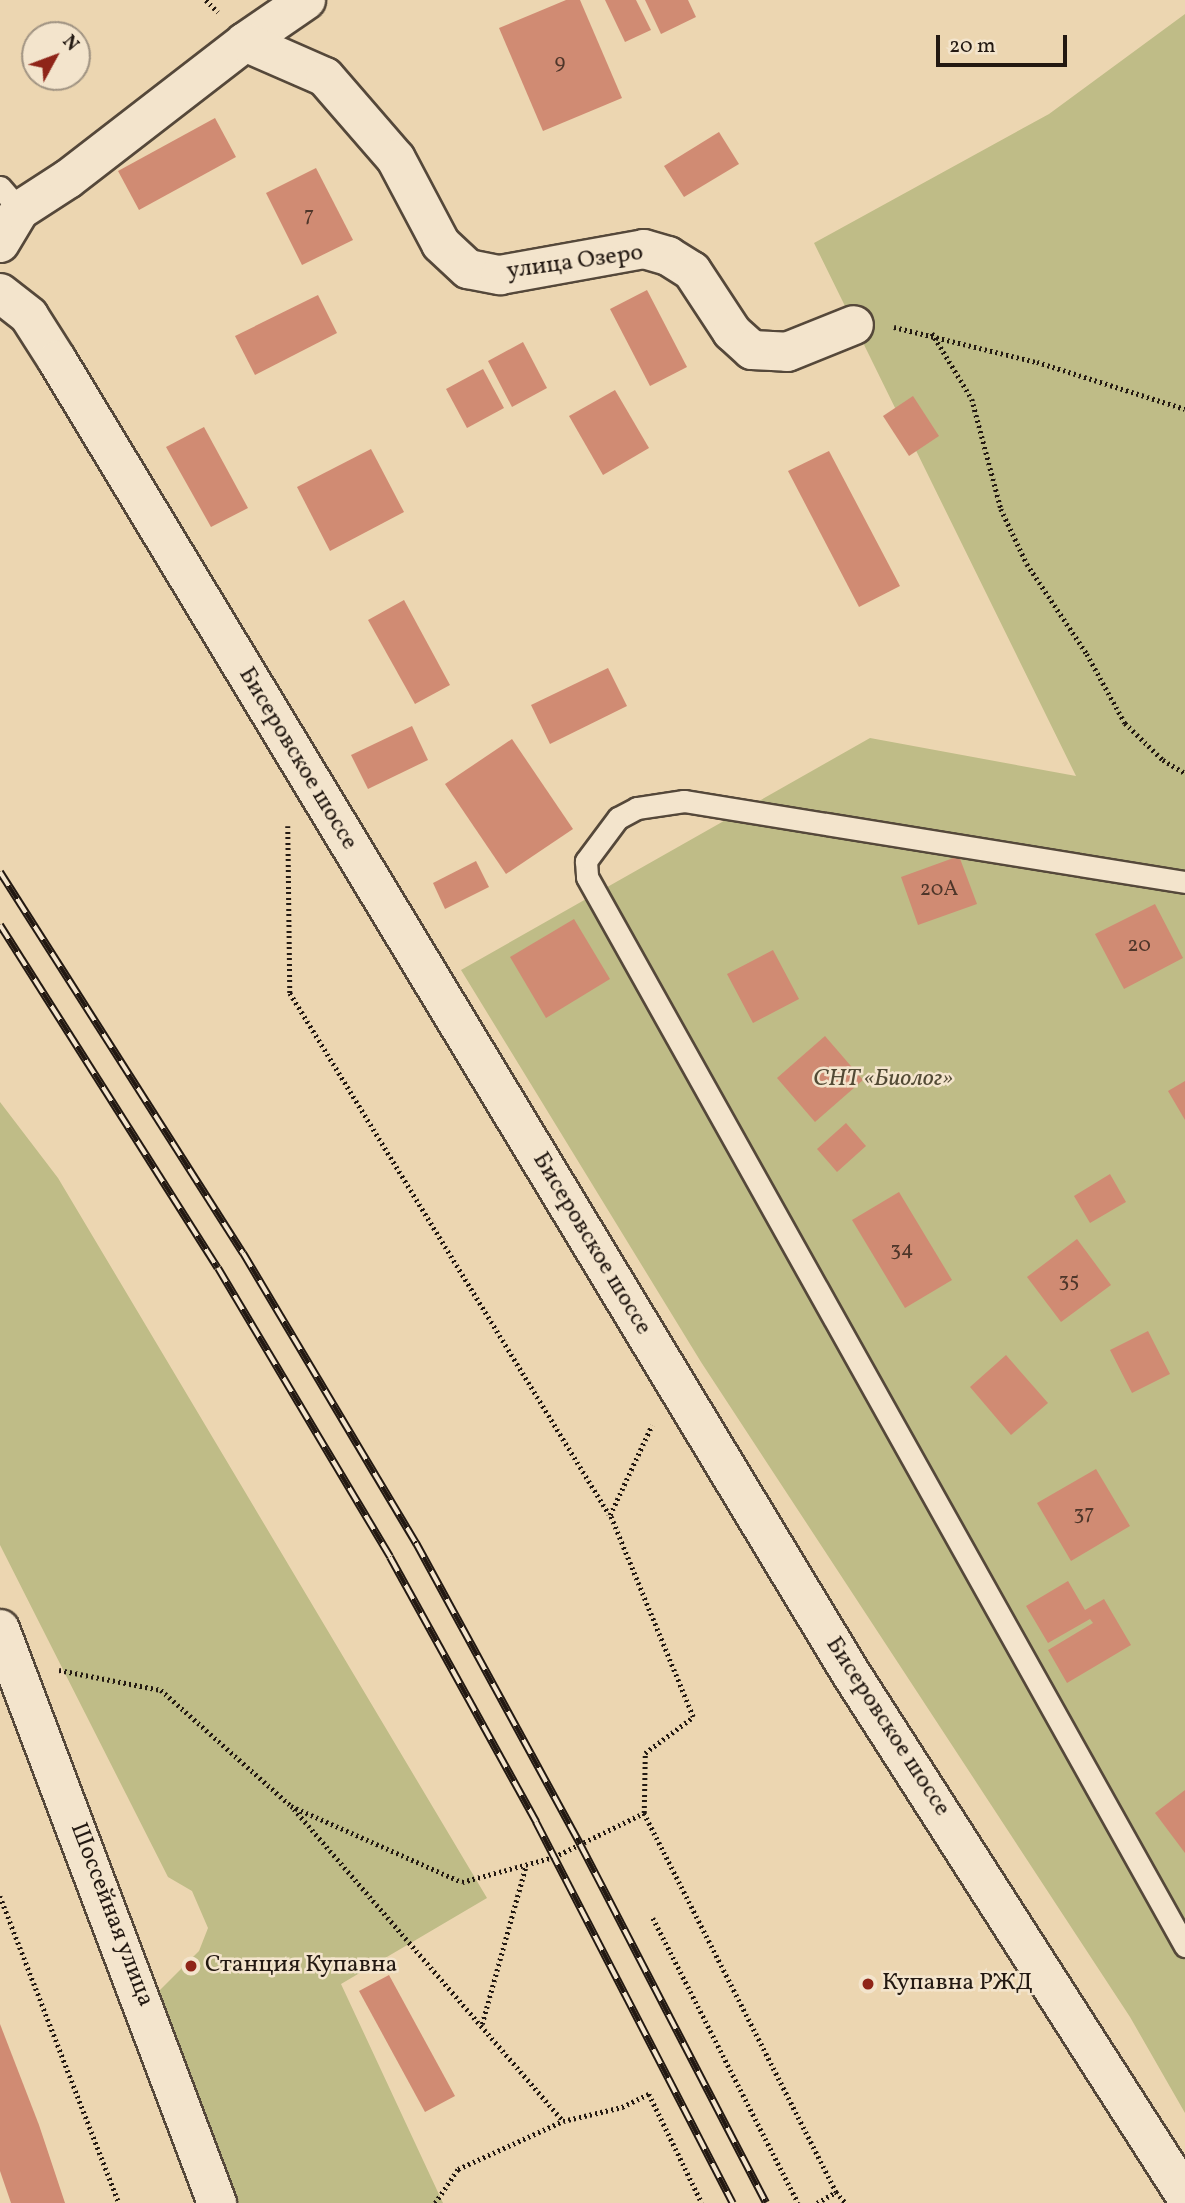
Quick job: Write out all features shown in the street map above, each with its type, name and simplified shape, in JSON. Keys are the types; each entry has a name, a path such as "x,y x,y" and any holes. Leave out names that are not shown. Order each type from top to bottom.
{"main road":[{"path":"0,243 10,198 68,179 245,42 306,0"},
{"name":"улица Озеро","path":"245,42 325,77 396,159 441,244 468,269 500,275 644,249 668,256 692,271 732,332 752,350 786,352 854,325"},
{"name":"Бисеровское шоссе","path":"0,293 29,316 57,360 850,1672 1185,2195"},
{"name":"Шоссейная улица","path":"0,1629 218,2203"}],"lane":[{"path":"1185,882 684,801 637,808 618,818 586,861 587,877 1185,1946"}],"path":[{"path":"854,325 932,333 1185,409"},
{"path":"932,333 972,399 1001,509 1027,564 1087,654 1125,723 1163,760 1185,773"},
{"path":"288,811 290,993 610,1515 693,1717 645,1753 644,1813 836,2192 846,2203"},
{"path":"610,1515 673,1381"},
{"path":"54,1671 68,1670 162,1690 291,1806 563,2121"},
{"path":"291,1806 462,1882 554,1857 644,1813"},
{"path":"482,2025 526,1865"},
{"path":"0,1896 119,2203"},
{"path":"653,1918 798,2203"},
{"path":"435,2203 458,2169 563,2121 622,2107 649,2094 702,2203"},
{"path":"817,2203 836,2192"}],"green space":[{"name":"СНТ «Биолог»","path":"1185,14 1185,2113 1130,2017 701,1362 461,970 870,738 1076,776 814,243 1049,114"},
{"path":"0,1102 58,1178 487,1898 341,1984 443,2203 217,2203 146,2004 199,1951 208,1928 192,1891 168,1877 0,1545"}],"building":[{"path":"566,0 580,0 622,98 543,131 499,28"},
{"path":"605,0 636,0 651,30 625,42"},
{"path":"645,0 688,0 696,17 661,34"},
{"path":"215,118 236,157 139,210 118,171"},
{"path":"719,132 739,164 684,197 664,166"},
{"path":"316,168 353,240 302,265 266,193"},
{"path":"647,290 687,367 650,386 610,309"},
{"path":"318,295 337,333 255,375 235,336"},
{"path":"523,342 547,388 512,407 488,361"},
{"path":"483,369 504,408 467,428 446,389"},
{"path":"615,390 649,448 603,475 569,416"},
{"path":"913,396 939,436 909,456 883,416"},
{"path":"204,427 248,508 211,527 166,447"},
{"path":"371,449 404,512 330,551 297,487"},
{"path":"829,451 900,586 859,607 788,471"},
{"path":"404,600 450,685 415,704 368,620"},
{"path":"608,668 627,706 550,744 531,705"},
{"path":"412,726 428,760 368,789 351,755"},
{"path":"512,739 573,829 506,874 445,784"},
{"path":"959,856 977,904 918,925 901,877"},
{"path":"476,861 489,887 445,909 433,883"},
{"path":"1155,904 1183,958 1124,989 1095,934"},
{"path":"574,919 610,979 546,1018 510,957"},
{"path":"773,950 799,999 753,1023 727,974"},
{"path":"825,1036 863,1080 815,1122 777,1078"},
{"path":"1185,1081 1185,1120 1168,1091"},
{"path":"846,1123 866,1146 837,1172 817,1149"},
{"path":"1110,1174 1126,1202 1090,1223 1074,1196"},
{"path":"899,1192 952,1280 905,1308 852,1220"},
{"path":"1077,1239 1111,1285 1061,1322 1027,1277"},
{"path":"1148,1331 1170,1374 1132,1393 1110,1350"},
{"path":"1006,1355 1048,1403 1011,1435 970,1387"},
{"path":"1096,1469 1130,1526 1071,1561 1037,1503"},
{"path":"1068,1581 1085,1610 1104,1599 1131,1645 1067,1683 1048,1650 1093,1623 1090,1619 1048,1643 1026,1606"},
{"path":"1185,1790 1185,1853 1155,1813"},
{"path":"389,1975 455,2096 425,2112 359,1991"},
{"path":"0,2024 39,2125 65,2203 11,2203 0,2171"}],"railway":[{"path":"0,872 243,1253 416,1543 580,1844 766,2203"},
{"path":"0,925 218,1268 390,1557 536,1822 733,2203"}],"place":[{"name":"Станция Купавна","path":"191,1966"},
{"name":"Купавна РЖД","path":"868,1984"}]}
